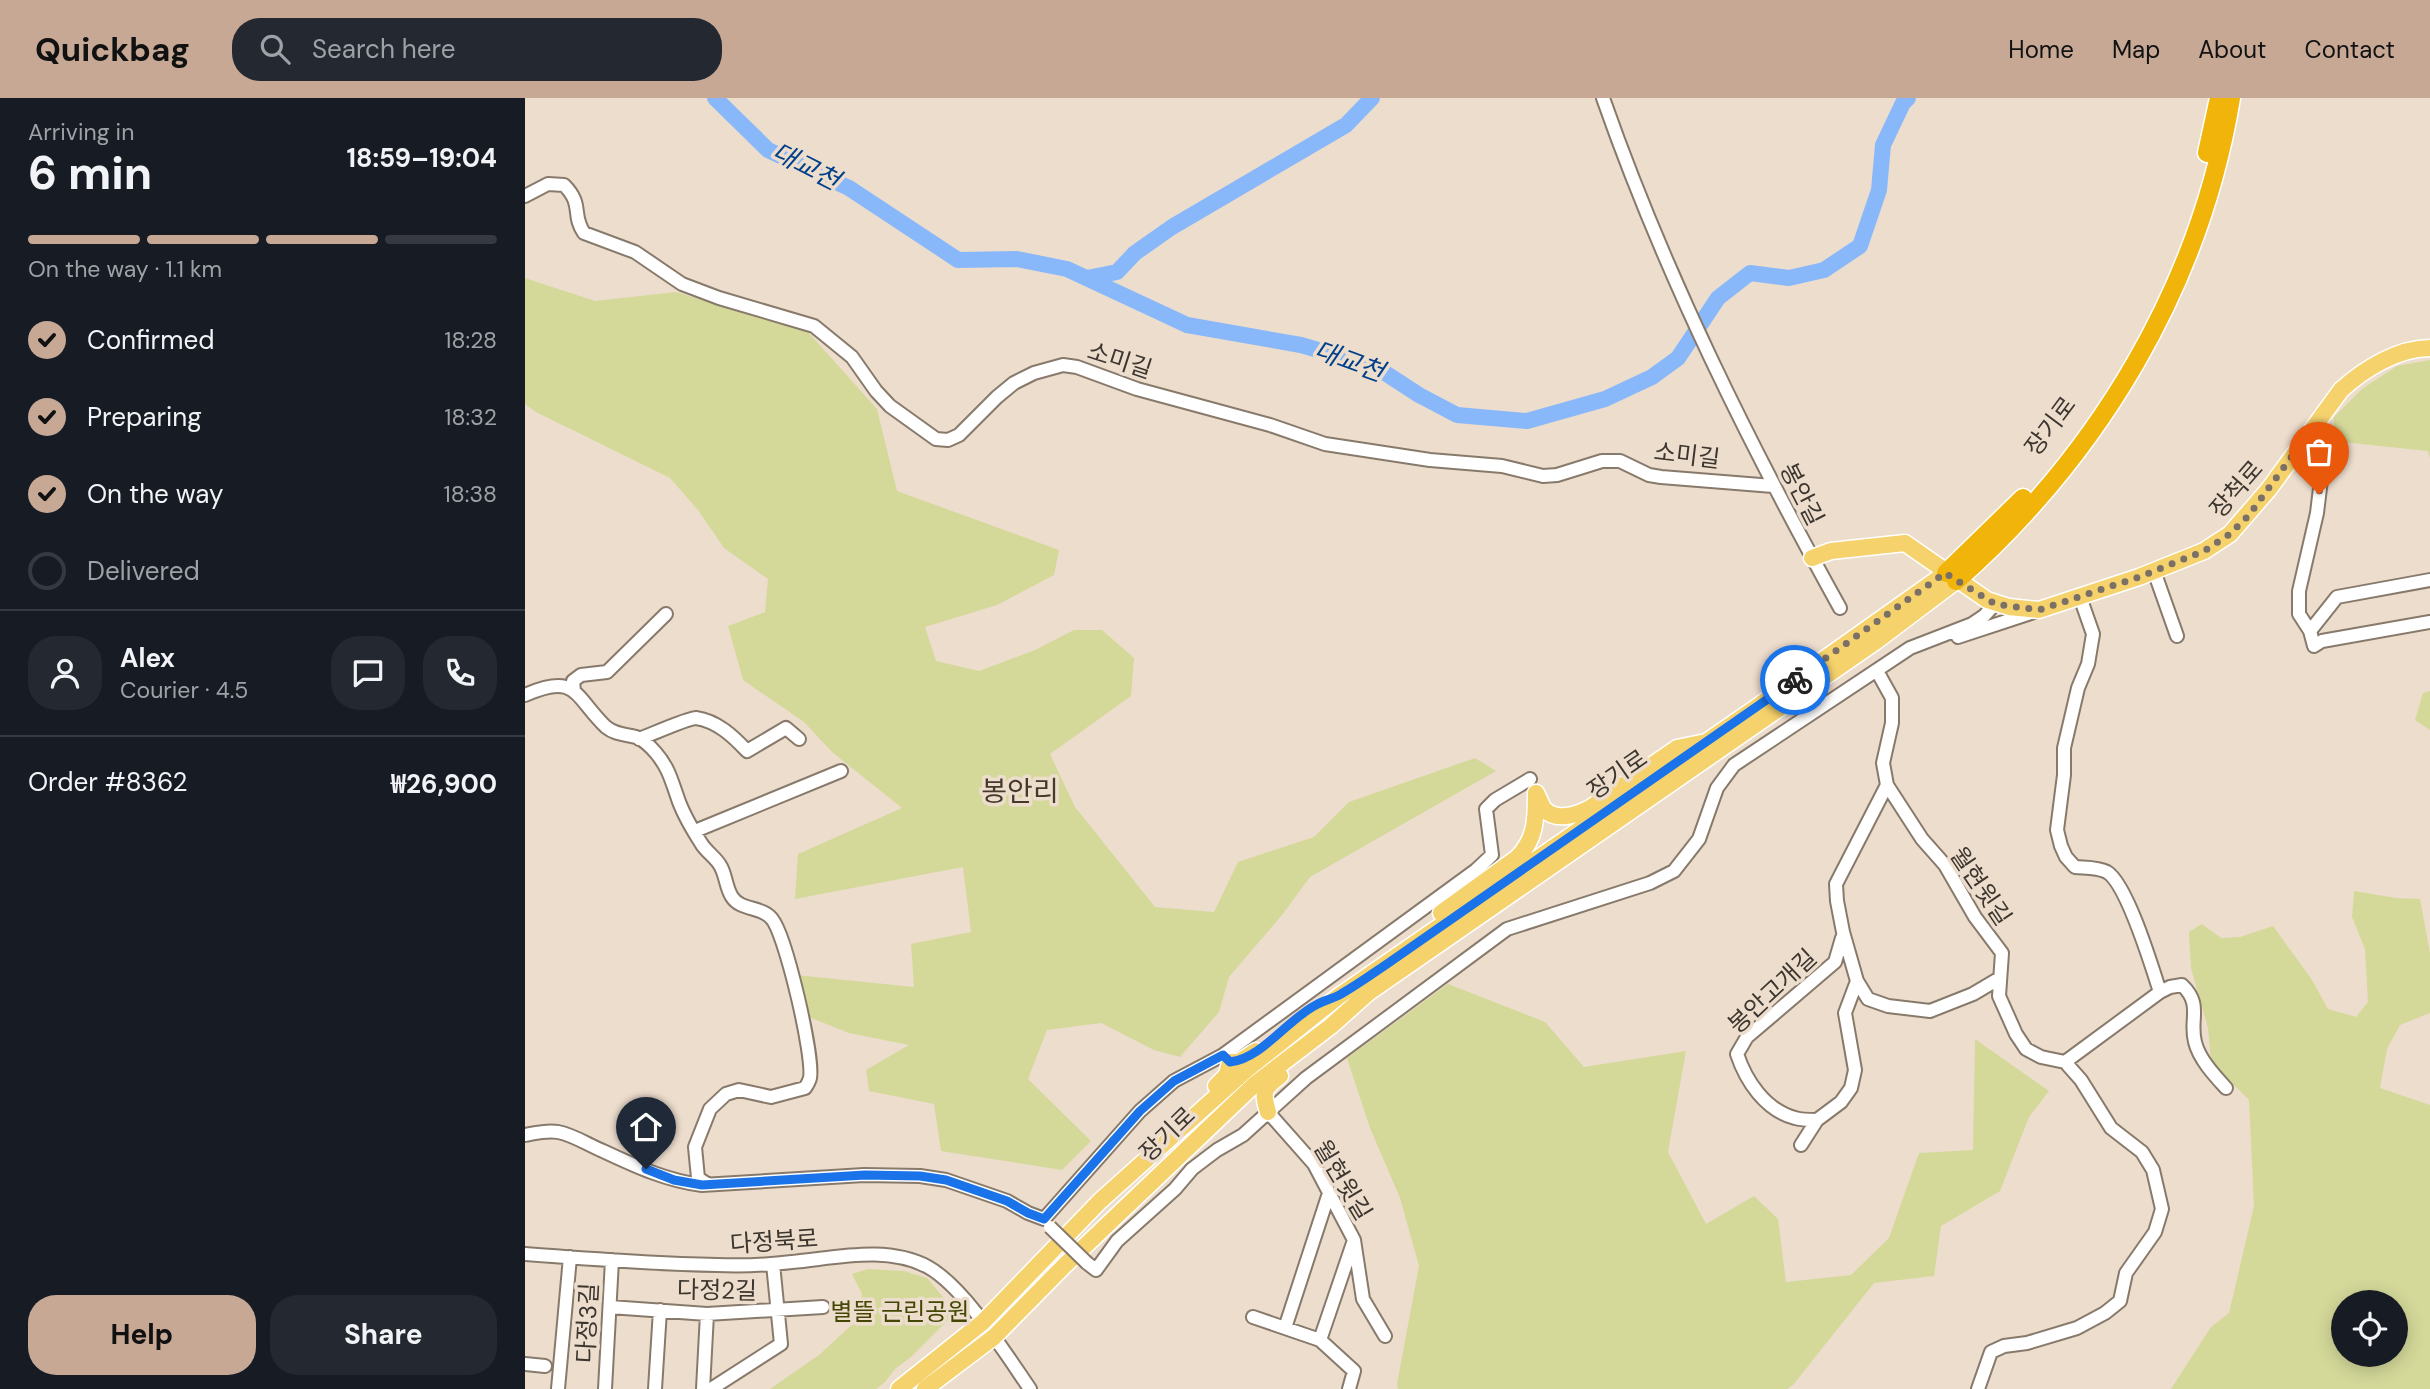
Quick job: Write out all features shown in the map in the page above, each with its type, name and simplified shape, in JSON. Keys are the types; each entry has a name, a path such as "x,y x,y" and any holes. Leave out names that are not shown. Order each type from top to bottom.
{"highway":[{"name":"장기로","path":"1951,577 2060,456 2131,350 2161,291 2182,239 2199,187 2219,98"},
{"name":"장기로","path":"1951,577 1994,546 2069,463 2104,415 2141,356 2172,296 2193,244 2211,190 2231,98"}],"main road":[{"name":"장척로","path":"2039,610 2154,571 2204,551 2230,534 2262,498 2341,390 2354,379 2403,353 2430,348"},
{"path":"1812,558 1831,551 1905,543 1951,577 1995,604 2039,610"},
{"name":"장기로","path":"899,1389 983,1322 1100,1201 1246,1070 1339,996 1951,577"},
{"name":"장기로","path":"925,1389 994,1337 1255,1084 1331,1026 1367,993 1875,642 1951,577"},
{"path":"1387,964 1403,941 1500,871 1527,848 1535,827 1537,793 1544,809 1551,814 1574,816 1590,808 1677,748 1707,742"},
{"path":"1100,1201 1109,1184 1227,1075 1227,1059 1239,1062 1316,1004 1339,996"},
{"path":"1268,1111 1263,1094 1267,1086 1328,1039 1331,1026"},
{"path":"1202,1134 1220,1129 1249,1102 1268,1111"}],"street":[{"name":"봉안길","path":"1602,98 1643,209 1682,295 1773,486 1840,608"},
{"name":"소미길","path":"525,196 548,184 564,185 573,193 579,226 584,233 635,252 681,284 814,326 852,357 890,406 936,439 948,440 958,435 1014,383 1034,373 1063,365 1077,367 1136,389 1231,413 1325,444 1430,460 1502,467 1543,476 1557,475 1611,460 1620,461 1661,478 1773,486"},
{"path":"2317,422 2323,447 2322,467 2317,513 2299,591 2299,614 2310,631 2313,646 2322,641 2430,622"},
{"path":"2154,571 2177,636"},
{"path":"2310,631 2337,597 2430,580"},
{"path":"2080,597 2093,634 2088,664 2078,688 2064,748 2057,830 2066,857 2075,867 2097,868 2109,873 2118,883 2130,906 2160,992"},
{"path":"525,1135 544,1131 558,1132 661,1176 687,1183 865,1175 920,1176 946,1180 1007,1201 1047,1223 1096,1270 1117,1241 1175,1189 1192,1169 1243,1135 1307,1079 1507,929 1650,883 1674,871 1699,839 1717,789 1734,765 1910,648 1972,624 1995,604"},
{"path":"1910,648 1961,637 2039,610"},
{"path":"574,691 573,681 581,676 607,673 666,614"},
{"path":"1877,671 1892,698 1892,723 1883,763 1887,785"},
{"path":"525,695 560,684 574,691 612,732 639,739 656,753 673,779 676,795 707,853 720,864 730,895 736,902 766,912 774,922 792,976 810,1080 805,1088 771,1097 739,1090 726,1094 710,1109 695,1147 698,1178 707,1184"},
{"path":"639,739 694,718 716,725 731,734 747,751 786,728 799,739"},
{"path":"695,831 841,771"},
{"path":"1047,1223 1140,1111 1174,1081 1227,1059 1476,870 1492,855 1486,809 1495,800 1530,779"},
{"name":"봉안고개길","path":"1857,981 1843,932 1836,884 1887,785"},
{"name":"월현윗길","path":"1887,785 1922,839 1945,865 1975,917 2001,953 1999,996 2016,1034 2026,1049 2041,1057 2065,1062"},
{"name":"봉안고개길","path":"1817,1120 1795,1118 1769,1105 1750,1081 1737,1054 1748,1037 1835,962 1843,932"},
{"path":"1857,981 1868,999 1888,1006 1930,1012 1973,994 2000,978"},
{"path":"1801,1145 1817,1120 1841,1102 1850,1088 1855,1070 1845,1013 1857,981"},
{"path":"1978,1389 1991,1352 2004,1346 2027,1343 2077,1328 2105,1313 2120,1301 2126,1273 2155,1232 2162,1209 2153,1171 2142,1152 2111,1128 2081,1080 2065,1062 2160,992 2182,985 2192,995 2195,1009 2195,1043 2211,1072 2226,1088"},
{"name":"월현윗길","path":"1268,1111 1314,1164 1355,1240 1363,1299 1385,1336"},
{"path":"1285,1328 1329,1192"},
{"name":"월현윗길","path":"1319,1340 1355,1240"},
{"name":"다정북로","path":"525,1254 717,1265 773,1264 872,1254 912,1259 931,1268 946,1280 983,1322 1030,1389"},
{"path":"558,1389 570,1257"},
{"name":"다정3길","path":"605,1389 612,1260"},
{"path":"711,1389 781,1344 773,1264"},
{"name":"다정2길","path":"610,1307 707,1314 779,1312 823,1307"},
{"path":"655,1389 660,1310"},
{"path":"703,1389 707,1314"},
{"path":"1253,1317 1319,1340 1354,1371 1349,1389"},
{"path":"525,1364 545,1366"}],"green space":[{"path":"525,278 595,301 676,292 808,332 877,409 897,491 1059,550 1054,575 997,605 925,627 936,661 979,671 1035,650 1074,630 1102,630 1134,658 1131,696 1050,754 1075,807 1155,907 1214,912 1238,862 1314,837 1349,802 1475,758 1496,771 1310,877 1282,915 1229,977 1219,1012 1180,1057 1154,1050 1101,1023 1047,1030 1028,1079 1091,1141 1062,1170 941,1151 934,1104 869,1091 866,1070 909,1045 849,1033 809,1017 796,975 914,987 911,944 971,932 963,867 795,899 798,854 902,808 832,752 804,722 743,680 728,626 765,612 768,579 724,548 698,510 670,478 536,412 525,404"},
{"path":"2430,360 2430,458 2428,451 2333,441 2334,417 2362,389 2397,366"},
{"path":"2430,691 2430,730 2415,720 2423,693"},
{"path":"2354,891 2420,899 2430,953 2430,1013 2400,1025 2387,1049 2380,1088 2430,1105 2430,1389 2171,1389 2211,1327 2229,1313 2254,1206 2249,1100 2211,1062 2208,1028 2191,968 2189,932 2202,924 2221,938 2240,937 2273,926 2312,980 2328,1009 2356,1017 2368,1002 2365,949 2352,917"},
{"path":"1448,984 1545,1022 1584,1067 1686,1051 1668,1152 1706,1224 1754,1196 1778,1219 1786,1282 1851,1275 1889,1238 1919,1153 1973,1150 1975,1039 2049,1091 2029,1117 2000,1191 1941,1226 1934,1276 1874,1283 1793,1385 1787,1389 1398,1389 1419,1266 1400,1198 1370,1128 1347,1058"},
{"name":"별뜰 근린공원","path":"868,1269 904,1271 927,1278 948,1303 948,1320 876,1389 770,1389 819,1355 857,1320 862,1294 852,1274"}],"waterway":[{"name":"대교천","path":"715,98 768,150 849,188 958,260 1017,259 1067,269 1187,325 1301,345 1376,367 1419,395 1457,415 1527,421 1605,399 1652,377 1678,358 1718,298 1750,273 1789,278 1824,270 1860,246 1879,190 1883,145 1908,98"},
{"path":"1087,278 1117,272 1135,253 1172,227 1346,125 1372,98"}],"way so far":[{"path":"1795,680 1945,573 1995,604 2039,610 2139,577 2204,551 2230,534 2249,515 2317,422 2324,455 2319,494"}],"district":[{"name":"봉안리","path":"1020,791"}],"route":[{"path":"646,1169 674,1180 702,1185 865,1175 920,1176 946,1180 1007,1201 1044,1219 1140,1111 1174,1081 1223,1055 1230,1062 1239,1062 1251,1055 1316,1004 1339,996 1387,964 1795,680"}]}
